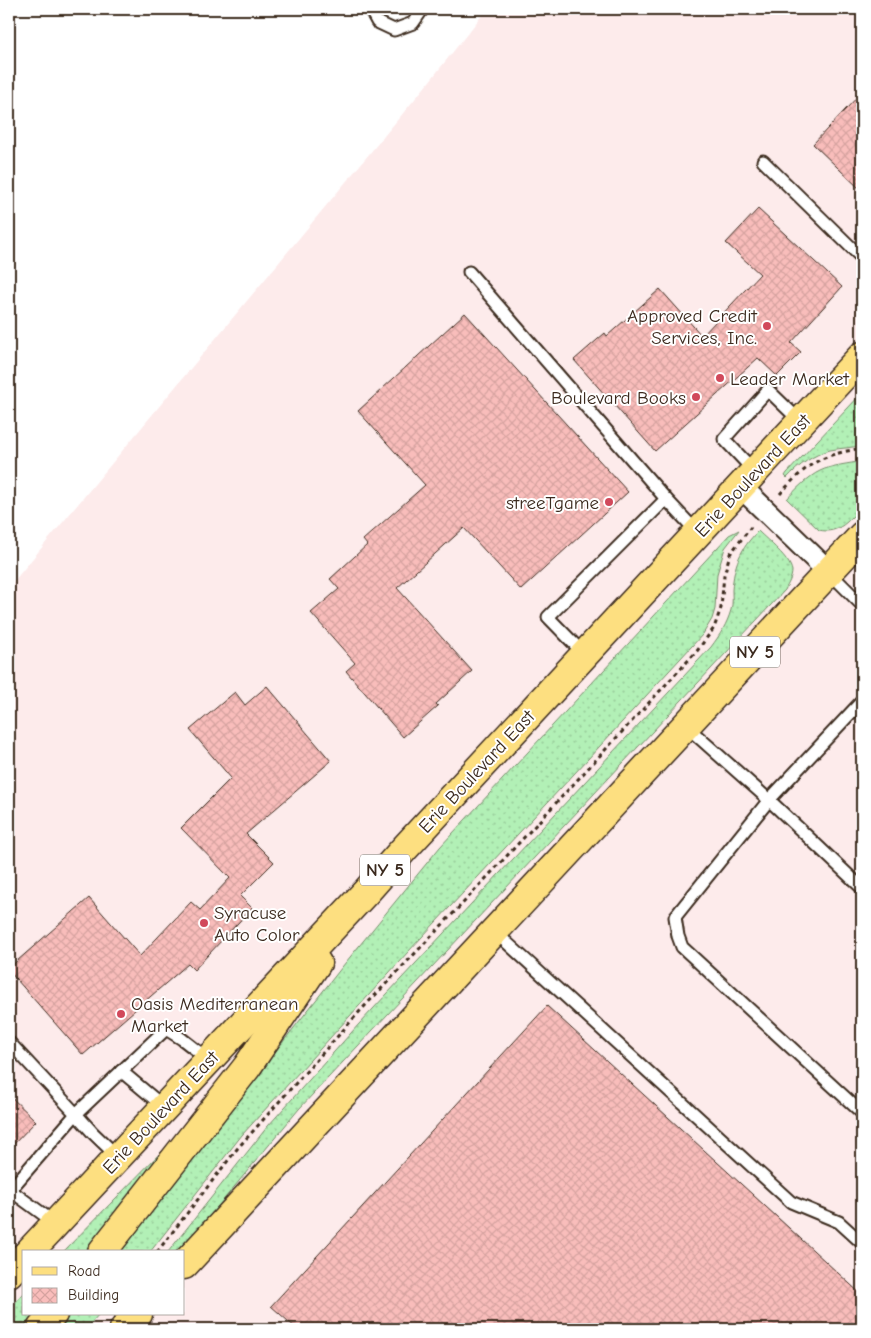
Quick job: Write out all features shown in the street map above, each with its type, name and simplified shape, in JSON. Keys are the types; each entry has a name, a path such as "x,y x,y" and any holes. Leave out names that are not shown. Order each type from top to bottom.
{"main road":[{"name":"Erie Boulevard East","path":"31,1250 366,892 862,356"},
{"name":"NY 5","path":"185,1264 862,536"},
{"path":"104,1250 247,1066 366,892"},
{"path":"9,1273 22,1259"},
{"path":"41,1329 51,1316"},
{"path":"124,1329 136,1316"}],"street":[{"path":"748,480 829,572"}],"lane":[{"path":"370,9 378,22 394,30 413,23 421,9"},
{"path":"763,162 862,258"},
{"path":"469,272 666,499 698,533"},
{"path":"748,480 724,439 768,390 801,422"},
{"path":"585,654 548,617 666,499"},
{"path":"829,572 862,605"},
{"path":"862,701 769,800 674,917 682,947 862,1113"},
{"path":"686,726 769,800 862,888"},
{"path":"494,931 791,1202 839,1222 862,1243"},
{"path":"55,1223 10,1190 76,1114 166,1029 209,1060"},
{"path":"9,1042 93,1133 118,1157"},
{"path":"121,1071 164,1107"}],"path":[{"path":"787,487 799,474 817,461 862,448"},
{"path":"158,1250 237,1149 361,1010 697,651 714,628 722,608 724,575 730,554 747,531"}],"shaded area":[{"path":"487,9 862,9 862,1329 9,1329 9,587 429,82"}],"green space":[{"path":"862,393 862,445 830,450 818,455 801,465 787,478 785,476 787,473"},
{"path":"862,461 862,506 844,525 832,530 819,530 787,499 816,473 835,466"},
{"path":"739,530 725,548 717,574 715,609 712,619 703,634 408,952 242,1135 152,1250 119,1250 346,962 440,847 729,535"},
{"path":"758,531 783,555 792,571 790,581 785,590 299,1109 182,1250 170,1250 268,1126 359,1024 711,647 723,629 731,610 736,565 747,544"},
{"path":"166,1147 169,1149 91,1250 65,1250"},
{"path":"22,1295 22,1316 39,1316 29,1329 9,1329 9,1309"},
{"path":"67,1316 97,1316 86,1329 57,1329"}],"building":[{"path":"862,92 862,191 813,144"},
{"path":"758,209 842,287 791,343 801,352 777,376 758,358 655,451 574,360 605,333 607,336 660,289 702,336 760,274 726,243"},
{"path":"465,313 628,492 521,590 464,528 397,588 472,671 436,704 438,706 403,737 346,671 355,663 311,613 339,589 330,579 367,545 363,540 425,485 358,411"},
{"path":"267,686 331,761 246,834 274,862 240,896 252,908 194,970 188,964 83,1055 9,971 9,968 89,898 140,956 191,902 200,910 230,878 181,828 231,778 190,730 235,692 245,705"},
{"path":"547,1006 862,1295 862,1329 297,1329 271,1306"},
{"path":"9,1095 36,1121 9,1149"}],"place":[{"name":"Approved Credit Services, Inc.","path":"767,326"},
{"name":"Leader Market","path":"720,378"},
{"name":"Boulevard Books","path":"696,397"},
{"name":"streeTgame","path":"609,502"},
{"name":"Syracuse Auto Color","path":"204,923"},
{"name":"Oasis Mediterranean Market","path":"121,1014"}]}
